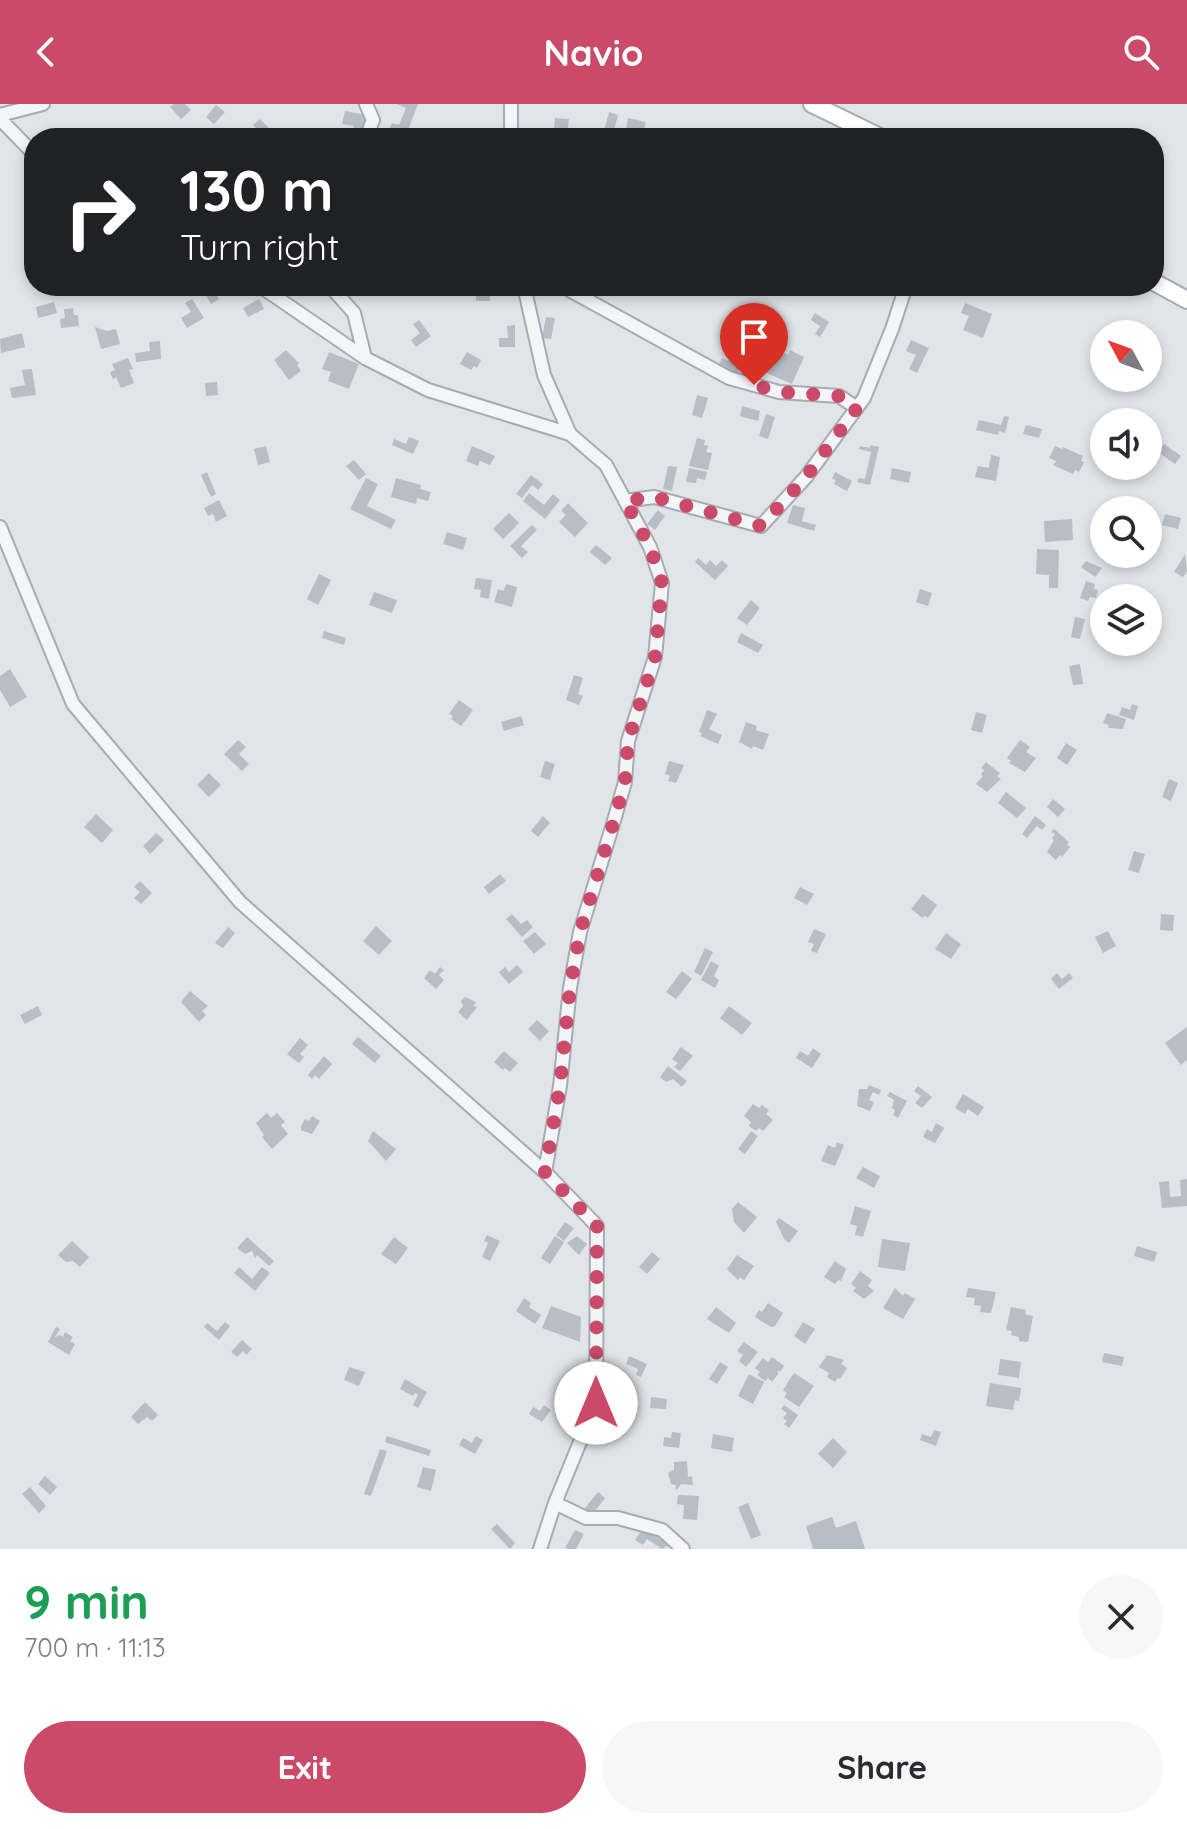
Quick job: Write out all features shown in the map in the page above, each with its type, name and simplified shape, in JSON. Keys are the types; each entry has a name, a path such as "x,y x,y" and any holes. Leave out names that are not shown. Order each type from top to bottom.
{"main road":[{"path":"812,104 861,128"},
{"path":"1164,287 1187,300"}],"street":[{"path":"24,143 0,117 43,104"},
{"path":"366,104 373,120 370,128"},
{"path":"511,104 511,128"},
{"path":"275,296 365,358 428,390 570,434 606,465 650,547 662,583 655,657 628,741 625,782 580,932 570,988 560,1086 545,1172"},
{"path":"339,296 354,313 365,358"},
{"path":"526,296 544,375 570,434"},
{"path":"580,296 729,378 779,392 839,396 857,408"},
{"path":"625,501 654,497 761,526 806,477 864,398 903,296"},
{"path":"0,527 73,704 240,902 545,1172 597,1226 596,1403 555,1503 540,1549"},
{"path":"555,1503 586,1518 618,1518 662,1530 683,1549"}],"building":[{"path":"185,104 191,110 181,119 170,107"},
{"path":"397,104 418,104 409,128 390,128 392,123 399,125 406,108"},
{"path":"216,105 225,112 214,124 206,117"},
{"path":"345,111 366,115 363,128 342,124"},
{"path":"609,112 618,115 614,128 605,128"},
{"path":"555,118 569,119 568,128 554,128"},
{"path":"628,118 646,122 644,128 626,128"},
{"path":"260,119 269,128 256,128 253,125"},
{"path":"206,296 217,296 219,299 211,304"},
{"path":"476,296 490,296 490,301 476,301"},
{"path":"192,299 204,318 187,328 181,318 191,312 185,303"},
{"path":"259,299 264,309 248,317 243,308"},
{"path":"54,302 57,313 38,318 36,307"},
{"path":"965,303 992,314 983,338 963,330 969,316 961,313"},
{"path":"73,308 74,315 78,315 79,326 61,328 64,309"},
{"path":"815,313 829,322 820,337 815,334 820,326 811,320"},
{"path":"546,317 555,318 551,339 542,338"},
{"path":"419,320 431,336 416,347 411,340 420,333 413,324"},
{"path":"515,325 515,347 499,347 499,338 508,338 507,326"},
{"path":"95,327 107,331 116,329 120,344 101,349"},
{"path":"22,333 25,347 1,353 0,339"},
{"path":"911,340 929,348 917,373 909,369 916,355 906,351"},
{"path":"160,341 161,359 136,362 135,353 150,351 149,342"},
{"path":"286,350 299,363 297,365 301,371 289,380 274,360"},
{"path":"790,350 804,357 792,384 762,371 764,367 769,369 775,354 782,357 784,353 788,355"},
{"path":"329,352 359,364 349,389 328,381 331,372 322,369"},
{"path":"467,352 481,360 477,368 474,366 471,370 460,364"},
{"path":"128,358 134,383 121,388 110,372 115,370 112,364"},
{"path":"722,358 743,361 736,376 717,368"},
{"path":"32,369 36,395 12,398 10,388 25,385 22,370"},
{"path":"217,382 218,395 206,396 205,383"},
{"path":"697,395 708,398 702,418 692,415"},
{"path":"742,406 760,411 758,421 740,416"},
{"path":"766,414 775,417 768,439 759,436"},
{"path":"1004,416 1009,417 1005,433 999,431 998,435 976,430 979,420 1001,425"},
{"path":"1026,425 1042,429 1039,438 1023,434"},
{"path":"409,437 419,441 413,454 392,445 394,439 406,444"},
{"path":"697,438 705,440 704,445 708,446 706,452 712,453 708,470 689,466"},
{"path":"1164,444 1181,456 1175,464 1162,455"},
{"path":"870,445 879,447 870,485 857,482 859,478 865,479 871,452 859,449 860,446 870,448"},
{"path":"266,446 270,462 258,465 254,449"},
{"path":"472,446 495,456 490,465 480,461 478,466 466,461"},
{"path":"1055,446 1083,456 1081,461 1084,462 1079,472 1075,470 1073,474 1053,465 1056,461 1049,458"},
{"path":"991,455 1000,457 996,481 975,477 978,466 989,468"},
{"path":"354,460 366,474 359,480 346,466"},
{"path":"668,466 677,467 672,491 663,489"},
{"path":"689,468 707,472 705,480 697,478 696,483 686,482"},
{"path":"892,468 911,472 909,483 890,479"},
{"path":"207,472 216,494 211,497 201,475"},
{"path":"835,472 852,481 847,491 834,484 836,480 832,479"},
{"path":"531,475 543,484 538,490 532,485 522,498 516,494"},
{"path":"366,478 378,484 367,506 396,520 391,529 350,509"},
{"path":"396,478 421,485 420,489 431,492 428,501 417,498 416,504 391,497"},
{"path":"529,493 544,505 553,494 560,500 545,519 523,501"},
{"path":"219,500 227,516 216,522 213,514 208,516 204,508"},
{"path":"568,503 588,523 575,537 559,522 566,515 561,511"},
{"path":"793,505 805,508 802,521 816,525 814,531 787,523"},
{"path":"658,510 665,516 655,530 647,524"},
{"path":"509,513 519,523 503,539 493,529"},
{"path":"1165,514 1181,518 1178,529 1162,525"},
{"path":"1072,519 1073,540 1045,542 1044,521"},
{"path":"532,525 537,530 521,546 528,552 522,558 510,546"},
{"path":"447,532 467,538 463,550 443,544"},
{"path":"596,545 612,558 605,565 590,552"},
{"path":"1037,549 1059,550 1058,588 1049,588 1049,575 1036,574"},
{"path":"1185,554 1187,571 1183,577 1174,572"},
{"path":"698,558 706,565 710,560 716,566 722,560 728,566 715,580 695,562"},
{"path":"1086,561 1090,563 1090,568 1102,568 1095,577 1081,567"},
{"path":"319,574 331,580 318,605 307,599"},
{"path":"476,578 492,580 489,599 480,597 481,590 474,589"},
{"path":"1086,581 1095,584 1090,584 1088,601 1080,598"},
{"path":"506,584 517,587 512,607 494,602 498,589 504,591"},
{"path":"920,589 932,593 928,606 916,602"},
{"path":"374,592 397,600 392,613 369,605"},
{"path":"751,600 760,608 747,625 737,618"},
{"path":"1075,617 1085,619 1080,639 1071,637"},
{"path":"324,631 346,638 344,645 322,638"},
{"path":"741,633 763,645 758,653 737,642"},
{"path":"1080,664 1083,684 1073,685 1069,666"},
{"path":"10,669 27,697 10,707 0,690 0,676"},
{"path":"574,675 583,678 578,694 583,696 579,705 566,700"},
{"path":"459,700 473,710 461,726 449,714"},
{"path":"1132,704 1138,706 1134,720 1119,715 1122,707 1130,710"},
{"path":"707,710 717,714 709,729 722,735 718,744 700,736"},
{"path":"976,712 987,715 982,733 971,730"},
{"path":"1107,713 1126,719 1123,729 1108,728 1109,725 1103,723"},
{"path":"521,716 524,725 504,731 501,722"},
{"path":"746,722 757,726 756,730 769,734 763,750 753,746 752,749 739,742"},
{"path":"238,740 246,747 239,754 249,764 242,771 224,754"},
{"path":"1020,740 1030,747 1026,752 1036,758 1025,772 1009,763 1011,761 1007,758"},
{"path":"1066,743 1077,750 1067,765 1057,758"},
{"path":"545,761 555,764 550,780 540,777"},
{"path":"669,761 684,765 676,783 668,781 670,776 665,774"},
{"path":"986,762 1000,773 997,776 1001,779 987,792 976,784 983,776 984,770 981,768"},
{"path":"209,773 221,785 209,797 197,785"},
{"path":"1169,779 1178,783 1171,801 1162,797"},
{"path":"1006,792 1026,808 1017,818 998,803"},
{"path":"1053,799 1065,809 1058,817 1047,807"},
{"path":"96,814 113,830 102,843 84,827"},
{"path":"543,816 550,823 538,837 531,831"},
{"path":"1035,816 1046,825 1042,830 1037,826 1027,838 1022,834"},
{"path":"1054,829 1069,842 1067,845 1070,847 1056,860 1047,852 1054,840 1055,834 1051,832"},
{"path":"156,833 164,840 150,854 143,846"},
{"path":"1134,851 1145,854 1139,873 1128,870"},
{"path":"500,874 506,881 489,894 484,887"},
{"path":"140,881 152,893 141,904 134,898 140,892 134,887"},
{"path":"800,887 814,894 807,905 794,898"},
{"path":"923,894 937,905 928,918 911,909"},
{"path":"512,914 521,924 527,920 533,927 522,937 506,919"},
{"path":"1161,914 1174,915 1173,931 1160,930"},
{"path":"376,926 392,941 379,955 363,941"},
{"path":"228,927 235,933 223,948 215,943"},
{"path":"814,929 826,934 817,953 811,951 814,944 808,942"},
{"path":"1108,931 1116,946 1103,953 1095,937"},
{"path":"535,932 546,944 534,954 523,941"},
{"path":"946,933 961,944 951,959 935,949"},
{"path":"705,948 713,952 701,976 694,972"},
{"path":"711,961 719,966 714,976 719,980 715,988 701,980"},
{"path":"517,965 523,972 509,984 499,972 505,967 509,972"},
{"path":"440,967 444,970 439,975 444,980 436,989 424,978 430,970 435,974"},
{"path":"682,971 692,979 676,999 666,992"},
{"path":"1057,973 1062,979 1069,973 1073,978 1059,989 1051,979"},
{"path":"190,991 208,1006 202,1011 206,1015 199,1022 181,1002"},
{"path":"465,997 476,1002 473,1006 477,1007 467,1020 458,1012"},
{"path":"38,1006 42,1015 25,1024 20,1015"},
{"path":"729,1006 752,1023 742,1035 720,1018"},
{"path":"537,1020 549,1031 540,1041 528,1029"},
{"path":"1187,1027 1187,1060 1181,1065 1165,1043"},
{"path":"358,1037 381,1056 375,1063 352,1044"},
{"path":"300,1038 308,1045 300,1054 304,1057 299,1063 287,1054"},
{"path":"681,1047 693,1056 680,1071 674,1067 678,1063 672,1059"},
{"path":"813,1048 821,1054 812,1068 796,1058 800,1051 808,1056"},
{"path":"504,1051 518,1063 510,1072 494,1062"},
{"path":"324,1056 332,1064 319,1079 315,1075 312,1079 308,1075"},
{"path":"668,1066 687,1081 682,1087 673,1079 666,1082 660,1077"},
{"path":"869,1085 881,1090 879,1095 873,1092 869,1100 874,1102 870,1111 857,1106 859,1089 867,1089"},
{"path":"918,1086 932,1097 922,1108 915,1103 921,1096 914,1091"},
{"path":"890,1092 907,1101 898,1118 893,1115 894,1100 887,1096"},
{"path":"963,1094 984,1107 978,1116 968,1109 965,1114 955,1108"},
{"path":"753,1104 769,1110 766,1114 773,1120 763,1131 749,1126 751,1122 744,1116"},
{"path":"267,1113 271,1118 277,1113 285,1122 281,1125 288,1134 272,1149 256,1123"},
{"path":"312,1116 320,1121 312,1134 301,1130 301,1126 305,1119 309,1121"},
{"path":"936,1123 944,1128 935,1143 923,1137 927,1129 932,1132"},
{"path":"373,1131 396,1149 386,1161 368,1141"},
{"path":"751,1131 758,1136 745,1154 738,1149"},
{"path":"837,1142 844,1145 835,1166 821,1161 828,1145 835,1148"},
{"path":"863,1167 880,1176 874,1188 856,1178"},
{"path":"1187,1179 1187,1206 1162,1208 1159,1182 1169,1181 1170,1197 1181,1196 1180,1180"},
{"path":"738,1202 757,1217 744,1233 734,1222 732,1209"},
{"path":"855,1206 871,1211 863,1237 855,1235 857,1226 850,1224"},
{"path":"779,1218 798,1231 789,1243 776,1222"},
{"path":"565,1222 574,1228 564,1241 556,1235"},
{"path":"487,1235 500,1241 490,1261 482,1257 488,1243 484,1241"},
{"path":"555,1236 564,1242 550,1264 541,1258"},
{"path":"577,1236 587,1244 579,1255 567,1243"},
{"path":"247,1237 274,1261 269,1266 257,1255 255,1258 252,1251 245,1254 237,1248"},
{"path":"394,1237 408,1248 396,1264 381,1254"},
{"path":"882,1239 910,1243 905,1271 878,1267"},
{"path":"72,1241 89,1257 80,1267 58,1255"},
{"path":"1137,1246 1157,1252 1154,1262 1134,1256"},
{"path":"652,1252 660,1259 647,1274 639,1267"},
{"path":"737,1255 754,1266 744,1280 740,1277 738,1280 727,1269"},
{"path":"835,1261 846,1269 841,1281 835,1284 824,1277"},
{"path":"239,1267 252,1279 262,1267 270,1273 255,1291 234,1273"},
{"path":"860,1271 872,1280 868,1286 874,1291 864,1299 853,1291 856,1288 851,1284"},
{"path":"895,1288 903,1296 905,1293 915,1299 903,1319 883,1308"},
{"path":"968,1288 996,1292 991,1313 980,1312 981,1306 974,1305 975,1298 966,1297"},
{"path":"524,1298 531,1303 529,1307 541,1315 535,1324 516,1311"},
{"path":"768,1303 783,1313 771,1327 755,1317"},
{"path":"551,1306 581,1317 580,1342 542,1328"},
{"path":"716,1307 736,1323 729,1333 707,1319"},
{"path":"1011,1307 1026,1310 1025,1314 1033,1316 1028,1342 1019,1341 1019,1337 1011,1335 1012,1331 1006,1330"},
{"path":"225,1322 230,1326 219,1340 204,1327 207,1323 217,1331"},
{"path":"803,1322 815,1329 805,1344 794,1336"},
{"path":"56,1327 60,1329 55,1337 63,1337 65,1332 73,1337 70,1341 75,1344 69,1355 48,1342"},
{"path":"242,1340 252,1349 246,1355 243,1351 237,1357 231,1352"},
{"path":"744,1342 758,1352 746,1367 739,1361 743,1355 737,1351"},
{"path":"1104,1353 1124,1357 1122,1366 1102,1362"},
{"path":"827,1355 844,1360 841,1364 847,1368 835,1382 827,1377 829,1373 819,1367"},
{"path":"629,1356 647,1364 641,1377 636,1375 638,1369 626,1364"},
{"path":"772,1357 784,1366 772,1382 768,1378 765,1381 757,1375 760,1372 755,1368 763,1358 768,1362"},
{"path":"1000,1359 1021,1362 1019,1378 998,1375"},
{"path":"720,1362 728,1367 717,1384 709,1379"},
{"path":"349,1367 365,1372 359,1386 344,1380"},
{"path":"794,1373 814,1386 799,1407 784,1397 787,1393 783,1390"},
{"path":"749,1374 764,1382 753,1404 738,1396"},
{"path":"405,1379 427,1392 418,1408 413,1405 418,1395 415,1393 413,1396 400,1389"},
{"path":"990,1383 1021,1388 1019,1401 1015,1400 1013,1410 986,1406"},
{"path":"651,1397 667,1399 666,1409 650,1408"},
{"path":"145,1402 158,1415 152,1421 147,1417 138,1424 131,1417"},
{"path":"544,1405 551,1410 542,1422 529,1414 533,1407 540,1411"},
{"path":"784,1405 798,1415 789,1428 784,1424 787,1421 783,1418 787,1413 781,1409"},
{"path":"934,1430 941,1432 936,1446 920,1440 922,1434 931,1437"},
{"path":"672,1432 681,1433 679,1448 663,1446 664,1437 671,1438"},
{"path":"713,1434 734,1438 732,1452 711,1448"},
{"path":"387,1436 431,1450 429,1456 385,1442"},
{"path":"476,1436 483,1440 475,1454 459,1445 463,1438 472,1443"},
{"path":"833,1438 847,1452 833,1468 818,1454"},
{"path":"380,1449 387,1451 371,1496 364,1494"},
{"path":"687,1461 688,1477 692,1476 693,1485 681,1484 676,1491 676,1485 671,1484 668,1473 674,1470 674,1462"},
{"path":"423,1467 436,1470 431,1491 417,1487"},
{"path":"45,1476 57,1487 50,1495 38,1484"},
{"path":"30,1487 46,1506 39,1513 22,1494"},
{"path":"598,1492 605,1498 593,1514 585,1508"},
{"path":"678,1495 699,1496 697,1520 683,1519 684,1505 677,1504"},
{"path":"748,1503 761,1535 751,1539 738,1507"},
{"path":"832,1517 836,1528 856,1521 865,1549 813,1549 806,1526"},
{"path":"497,1524 515,1543 510,1549 491,1529"},
{"path":"643,1528 669,1545 662,1549 647,1539 643,1545 635,1540"},
{"path":"575,1530 584,1534 576,1549 565,1548"}],"route":[{"path":"596,1403 597,1226 545,1172 560,1086 570,988 580,932 625,782 628,741 655,657 662,583 650,547 625,501 654,497 761,526 806,477 857,408 839,396 779,392 754,385"}]}
